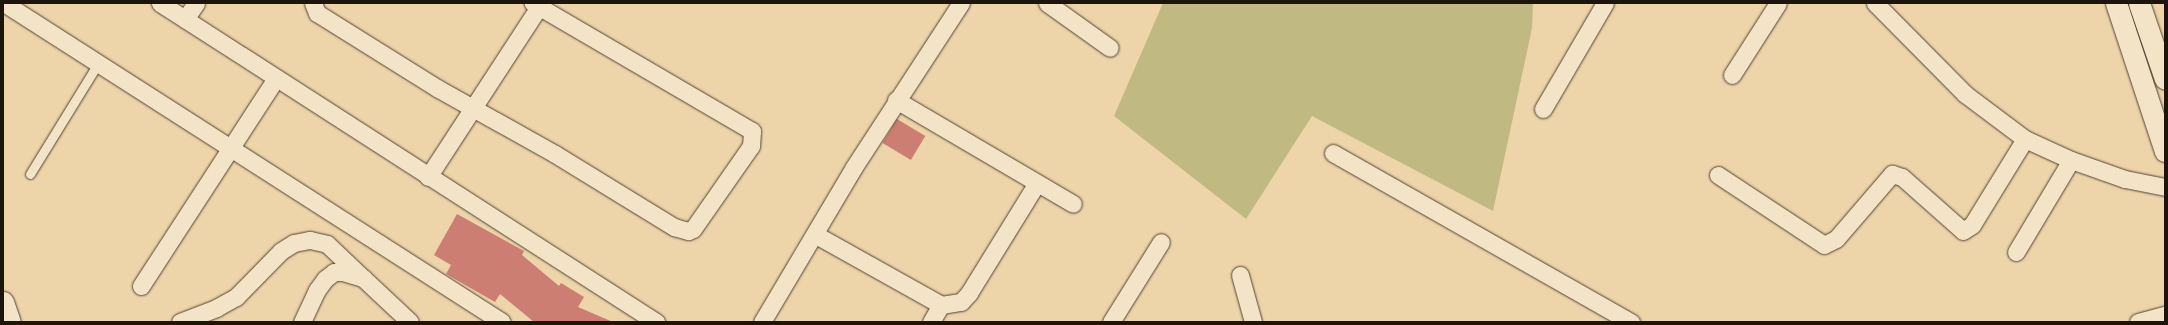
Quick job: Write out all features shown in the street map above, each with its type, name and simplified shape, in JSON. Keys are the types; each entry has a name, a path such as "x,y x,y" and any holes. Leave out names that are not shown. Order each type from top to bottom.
{"street":[{"path":"4,3 100,62 502,322"},
{"path":"160,3 428,177 656,322"},
{"path":"185,19 196,3"},
{"path":"312,3 313,8 323,17 472,109 556,154 681,230 688,231 698,225 751,146 752,131 536,5 472,109 428,177"},
{"path":"762,322 816,235 896,100 961,3"},
{"path":"1047,3 1110,48"},
{"path":"1543,109 1605,3"},
{"path":"1732,75 1778,3"},
{"path":"1875,3 1965,94 2025,139 2071,160 2125,179 2165,187"},
{"path":"2116,3 2165,151"},
{"path":"2139,3 2165,79"},
{"path":"141,286 232,148 276,78"},
{"path":"896,100 1073,204"},
{"path":"1718,175 1824,245 1836,239 1892,174 1902,177 1963,231 1972,225 2025,139"},
{"path":"1333,153 1631,322"},
{"path":"2016,252 2071,160"},
{"path":"816,235 941,305 961,302 969,293 1037,183"},
{"path":"180,322 216,308 236,297 281,251 294,243 310,240 328,244 410,322"},
{"path":"1111,322 1161,242"},
{"path":"302,322 317,290 334,272 343,272 363,278"},
{"path":"1240,275 1253,322"},
{"path":"3,302 10,322"},
{"path":"931,322 941,305"},
{"path":"2138,322 2165,315"}],"lane":[{"path":"30,174 100,62"}],"shaded area":[{"path":"1163,3 1533,3 1532,28 1493,211 1312,116 1246,219 1114,116"}],"building":[{"path":"897,119 925,136 911,160 883,143"},
{"path":"457,214 524,251 522,255 559,286 561,283 584,297 578,307 613,322 534,322 500,294 495,302 446,274 451,265 434,255"}]}
